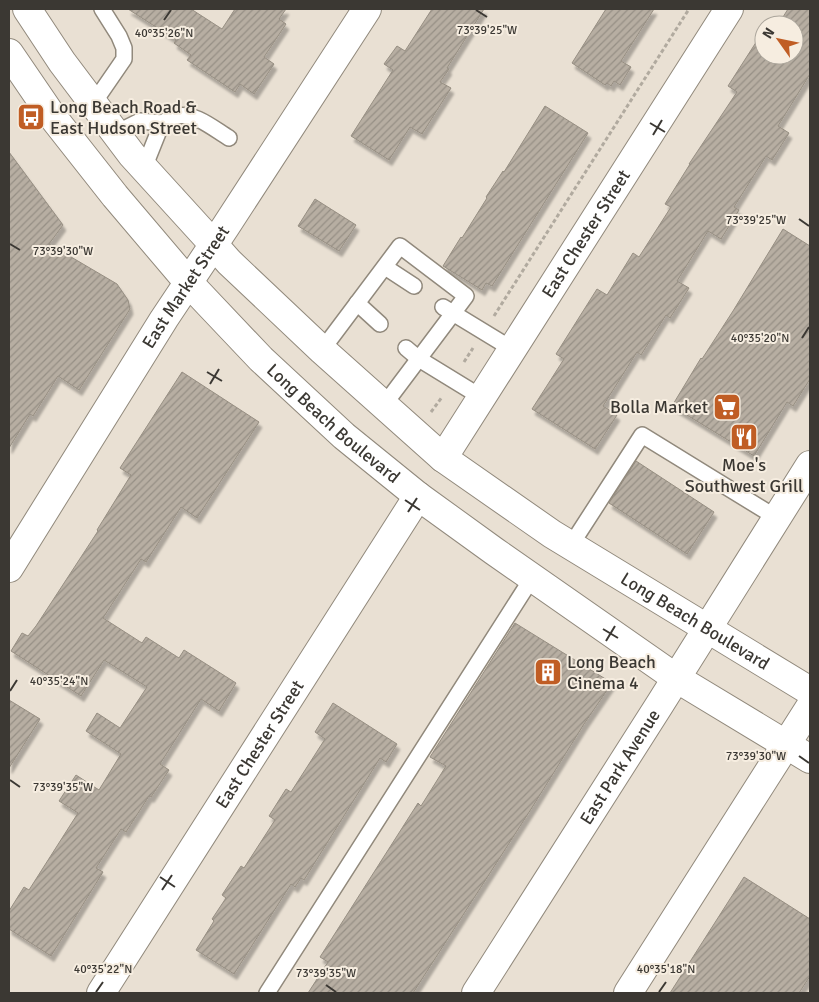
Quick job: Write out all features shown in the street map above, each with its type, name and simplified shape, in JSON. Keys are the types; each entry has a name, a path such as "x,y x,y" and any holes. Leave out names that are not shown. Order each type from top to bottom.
{"main road":[{"name":"Long Beach Boulevard","path":"27,9 62,62 132,155 214,245 322,350 443,458 552,534 810,691"},
{"name":"East Market Street","path":"9,568 188,282 367,9"},
{"name":"East Chester Street","path":"443,458 729,9"},
{"name":"Long Beach Boulevard","path":"9,53 58,123 188,282 261,359 344,436 418,496 676,678 810,759"},
{"name":"East Park Avenue","path":"476,993 810,465"},
{"name":"East Chester Street","path":"101,993 418,496"},
{"path":"628,993 810,707"}],"lane":[{"path":"93,104 124,59 124,48 119,36 102,9"},
{"path":"116,133 140,121 162,123 175,116 187,115 197,118 230,138"},
{"path":"144,168 162,123"},
{"path":"322,350 400,246 466,296 448,310 419,359 384,405"},
{"path":"385,267 414,286"},
{"path":"357,304 380,324"},
{"path":"448,310 512,349"},
{"path":"406,348 419,359 481,397"},
{"path":"571,545 642,435 777,518"},
{"path":"267,993 532,578"}],"path":[{"path":"427,416 434,410 689,9"}],"building":[{"path":"128,9 191,9 222,29 235,9 286,9 279,19 286,24 264,57 274,64 254,94 240,84 235,92 187,60 191,55 174,43 176,40"},
{"path":"432,9 484,9 440,82 451,88 422,134 410,127 389,160 351,136 393,70 384,64 397,46 405,51"},
{"path":"606,9 654,9 621,61 631,67 620,85 614,81 611,86 607,83 605,85 572,63"},
{"path":"788,9 810,9 810,74 778,126 789,133 772,160 766,156 734,207 739,210 721,239 708,231 677,281 689,288 670,318 666,315 641,355 637,352 603,406 617,415 595,449 532,409 564,359 556,354 597,289 607,295 633,253 639,257 671,207 665,204 737,92 728,86 754,45 754,65 804,65 804,15 784,15"},
{"path":"545,106 588,133 492,286 486,283 482,290 443,266"},
{"path":"9,152 63,225 49,244 117,284 128,300 130,309 79,390 58,376 33,416 30,414 9,448"},
{"path":"315,199 356,225 339,251 298,226"},
{"path":"783,229 810,246 810,379 793,406 787,402 754,456 672,406"},
{"path":"182,372 259,422 197,518 181,507 146,562 141,559 103,618 142,643 146,637 179,658 184,650 236,683 219,711 201,699 160,764 169,770 151,797 149,796 126,832 121,829 96,868 103,872 51,956 9,929 9,911 24,887 29,890 78,813 59,801 76,775 99,790 121,754 86,731 97,713 120,728 147,687 104,660 81,696 11,651 22,633 28,636 36,626 98,531 131,475 120,468"},
{"path":"636,461 714,512 687,554 609,503"},
{"path":"515,623 612,683 413,993 308,993 328,962 320,957 418,803 421,806 446,766 430,757"},
{"path":"9,700 40,719 9,768"},
{"path":"333,703 397,744 386,762 380,758 304,880 301,878 295,887 291,884 234,974 196,950 214,921 212,919 226,898 222,895 241,866 244,868 275,820 269,816 286,789 291,792 325,739 315,732"},
{"path":"744,877 810,919 810,976 799,993 670,993"}],"place":[{"name":"Long Beach Road & East Hudson Street","path":"31,117"},
{"name":"Bolla Market","path":"727,407"},
{"name":"Moe's Southwest Grill","path":"744,437"},
{"name":"Long Beach Cinema 4","path":"548,672"}]}
